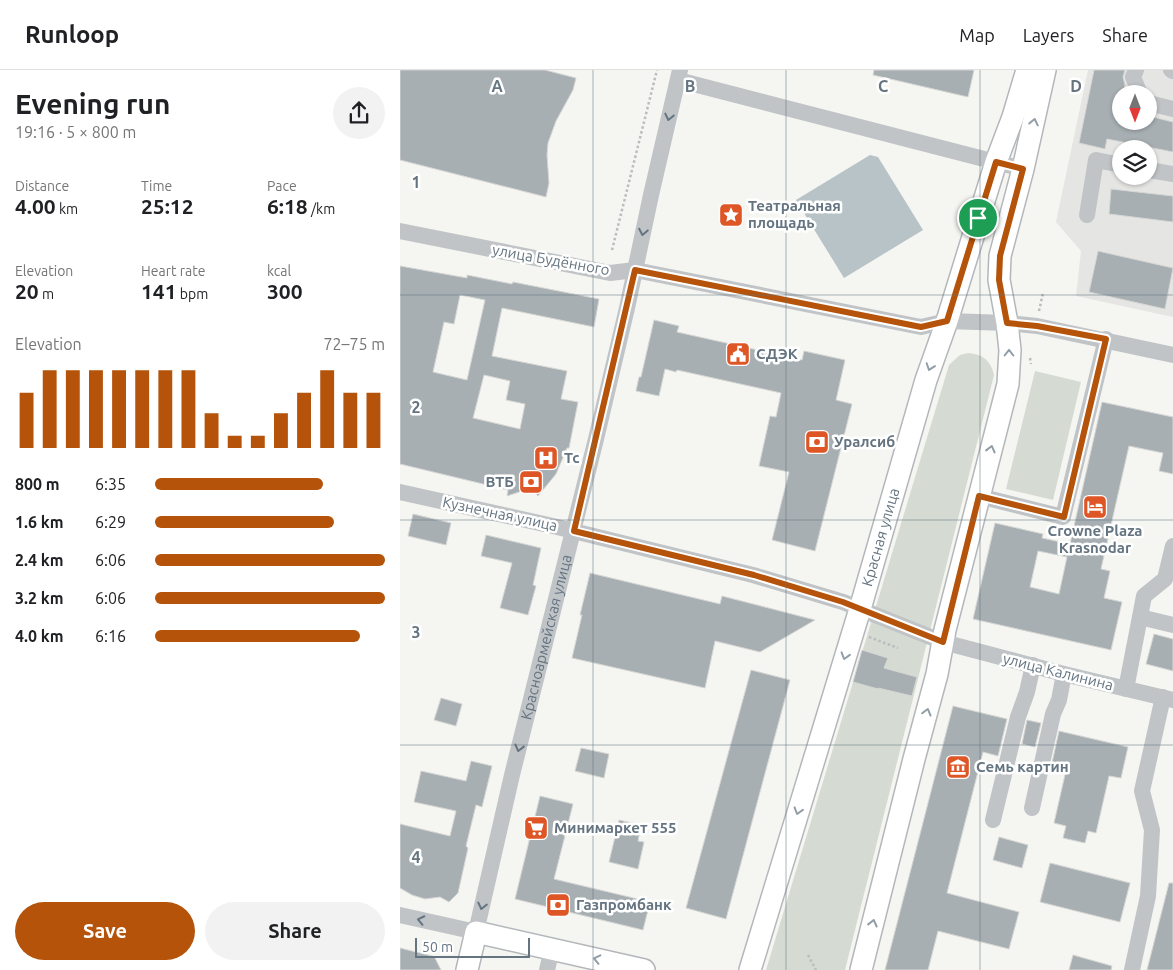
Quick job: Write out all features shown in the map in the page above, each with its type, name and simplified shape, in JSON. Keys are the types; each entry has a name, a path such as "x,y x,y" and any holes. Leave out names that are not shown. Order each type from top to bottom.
{"main road":[{"name":"Красная улица","path":"750,970 860,609 928,374 947,321 996,162 1013,117 1027,70"},
{"path":"861,970 937,674 943,642 1008,384 1010,350 999,280 1000,256 1023,169 1045,70"},
{"path":"476,932 644,970"},
{"name":"Красноармейская улица","path":"467,970 476,932"}],"street":[{"path":"1136,70 1133,77 1136,85"},
{"path":"679,75 1023,169"},
{"name":"Красноармейская улица","path":"476,932 512,775 574,531 679,75"},
{"path":"1158,105 1173,109"},
{"path":"1087,215 1096,160 1112,163"},
{"path":"1157,171 1173,174"},
{"name":"улица Будённого","path":"400,231 610,273 635,270 921,327 947,321 1037,326 1106,339 1173,355"},
{"path":"979,496 1064,517 1106,339"},
{"name":"Кузнечная улица","path":"400,492 574,531 754,575 843,602 943,642"},
{"path":"1126,689 1144,596 1165,579 1173,546"},
{"path":"1140,617 1173,625"},
{"name":"улица Калинина","path":"943,642 1064,674 1168,698"},
{"path":"992,820 1033,665"},
{"path":"1032,808 1064,674"},
{"path":"1132,970 1148,896 1152,839 1152,830 1142,792 1168,698"},
{"path":"400,915 476,932"},
{"path":"547,970 552,949"}],"path":[{"path":"612,250 657,70"},
{"path":"1038,318 1043,293"},
{"path":"1030,358 1031,364"},
{"path":"808,956 816,970"}],"shaded area":[{"path":"1088,70 1173,70 1173,317 1076,296 1081,251 1056,222"},
{"path":"870,155 878,157 923,230 844,278 796,200"},
{"path":"968,353 986,359 994,375 845,970 766,970 949,365 960,355"},
{"path":"1035,371 1081,382 1053,500 1006,489"}],"building":[{"path":"400,70 545,70 576,78 573,90 556,121 548,143 549,183 546,197 400,160"},
{"path":"874,70 974,70 968,97 873,75"},
{"path":"1094,70 1125,70 1123,77 1125,85 1112,85 1112,130 1158,130 1158,118 1173,122 1173,152 1157,149 1157,140 1107,139 1105,149 1079,143"},
{"path":"1111,189 1173,196 1173,222 1109,214"},
{"path":"1098,251 1173,268 1165,309 1089,292"},
{"path":"400,266 467,278 467,275 512,284 513,282 599,299 594,327 502,308 492,356 567,371 561,399 578,402 569,448 567,448 556,474 538,496 535,492 524,488 507,496 508,490 400,464","holes":["460,295 485,300 467,380 433,372 444,322 454,324","484,375 510,381 506,400 525,404 520,429 473,418"]},
{"path":"654,320 679,326 677,332 802,360 804,351 845,360 836,400 852,404 815,551 772,540 789,472 759,466 770,416 776,417 781,393 665,369 659,396 636,391"},
{"path":"1102,402 1173,417 1173,474 1159,471 1163,453 1129,446 1101,569 1110,571 1104,598 1122,602 1111,650 973,619 995,523 1043,534 1042,538 1070,544","holes":["1038,551 1067,557 1059,594 1030,587"]},
{"path":"413,514 451,523 446,545 408,536"},
{"path":"486,535 541,548 533,585 536,586 528,615 500,608 512,563 481,556"},
{"path":"590,573 720,604 722,596 815,620 760,652 715,641 705,688 572,658"},
{"path":"1154,634 1173,639 1173,671 1146,664"},
{"path":"862,650 888,658 884,668 917,677 912,696 853,682"},
{"path":"751,670 790,680 726,919 686,908"},
{"path":"441,698 462,704 456,726 434,720"},
{"path":"953,706 1007,719 998,756 983,752 947,893 1019,912 1009,949 938,931 928,970 885,970"},
{"path":"1027,720 1041,723 1035,747 1022,744"},
{"path":"1059,731 1128,747 1121,778 1109,776 1096,833 1088,831 1085,843 1063,838 1066,826 1054,823 1067,766 1052,763"},
{"path":"581,748 609,754 604,778 575,771"},
{"path":"471,761 492,766 482,807 476,805 466,846 468,848 458,893 449,902 440,897 425,899 412,895 400,888 400,824 450,836 456,811 414,802 421,771 466,781"},
{"path":"540,796 573,804 554,879 650,902 643,930 515,899"},
{"path":"619,820 641,825 638,841 644,842 638,869 609,862"},
{"path":"999,837 1028,845 1022,868 993,860"},
{"path":"1050,863 1130,883 1120,922 1040,902"},
{"path":"1169,883 1173,883 1173,970 1147,970"},
{"path":"400,948 432,956 441,970 400,970"},
{"path":"1073,955 1112,966 1111,970 1069,970"}],"place":[{"name":"Театральная площадь","path":"731,215"},
{"name":"СДЭК","path":"738,354"},
{"name":"Уралсиб","path":"817,442"},
{"name":"Тс","path":"546,458"},
{"name":"ВТБ","path":"531,482"},
{"name":"Crowne Plaza Krasnodar","path":"1095,507"},
{"name":"Семь картин","path":"958,767"},
{"name":"Минимаркет 555","path":"536,828"},
{"name":"Газпромбанк","path":"558,905"}],"route":[{"path":"996,162 1023,169 1000,256 999,280 1007,323 1037,326 1106,339 1064,517 979,496 943,642 843,602 754,575 574,531 635,270 921,327 947,321 978,218 996,162"}]}
